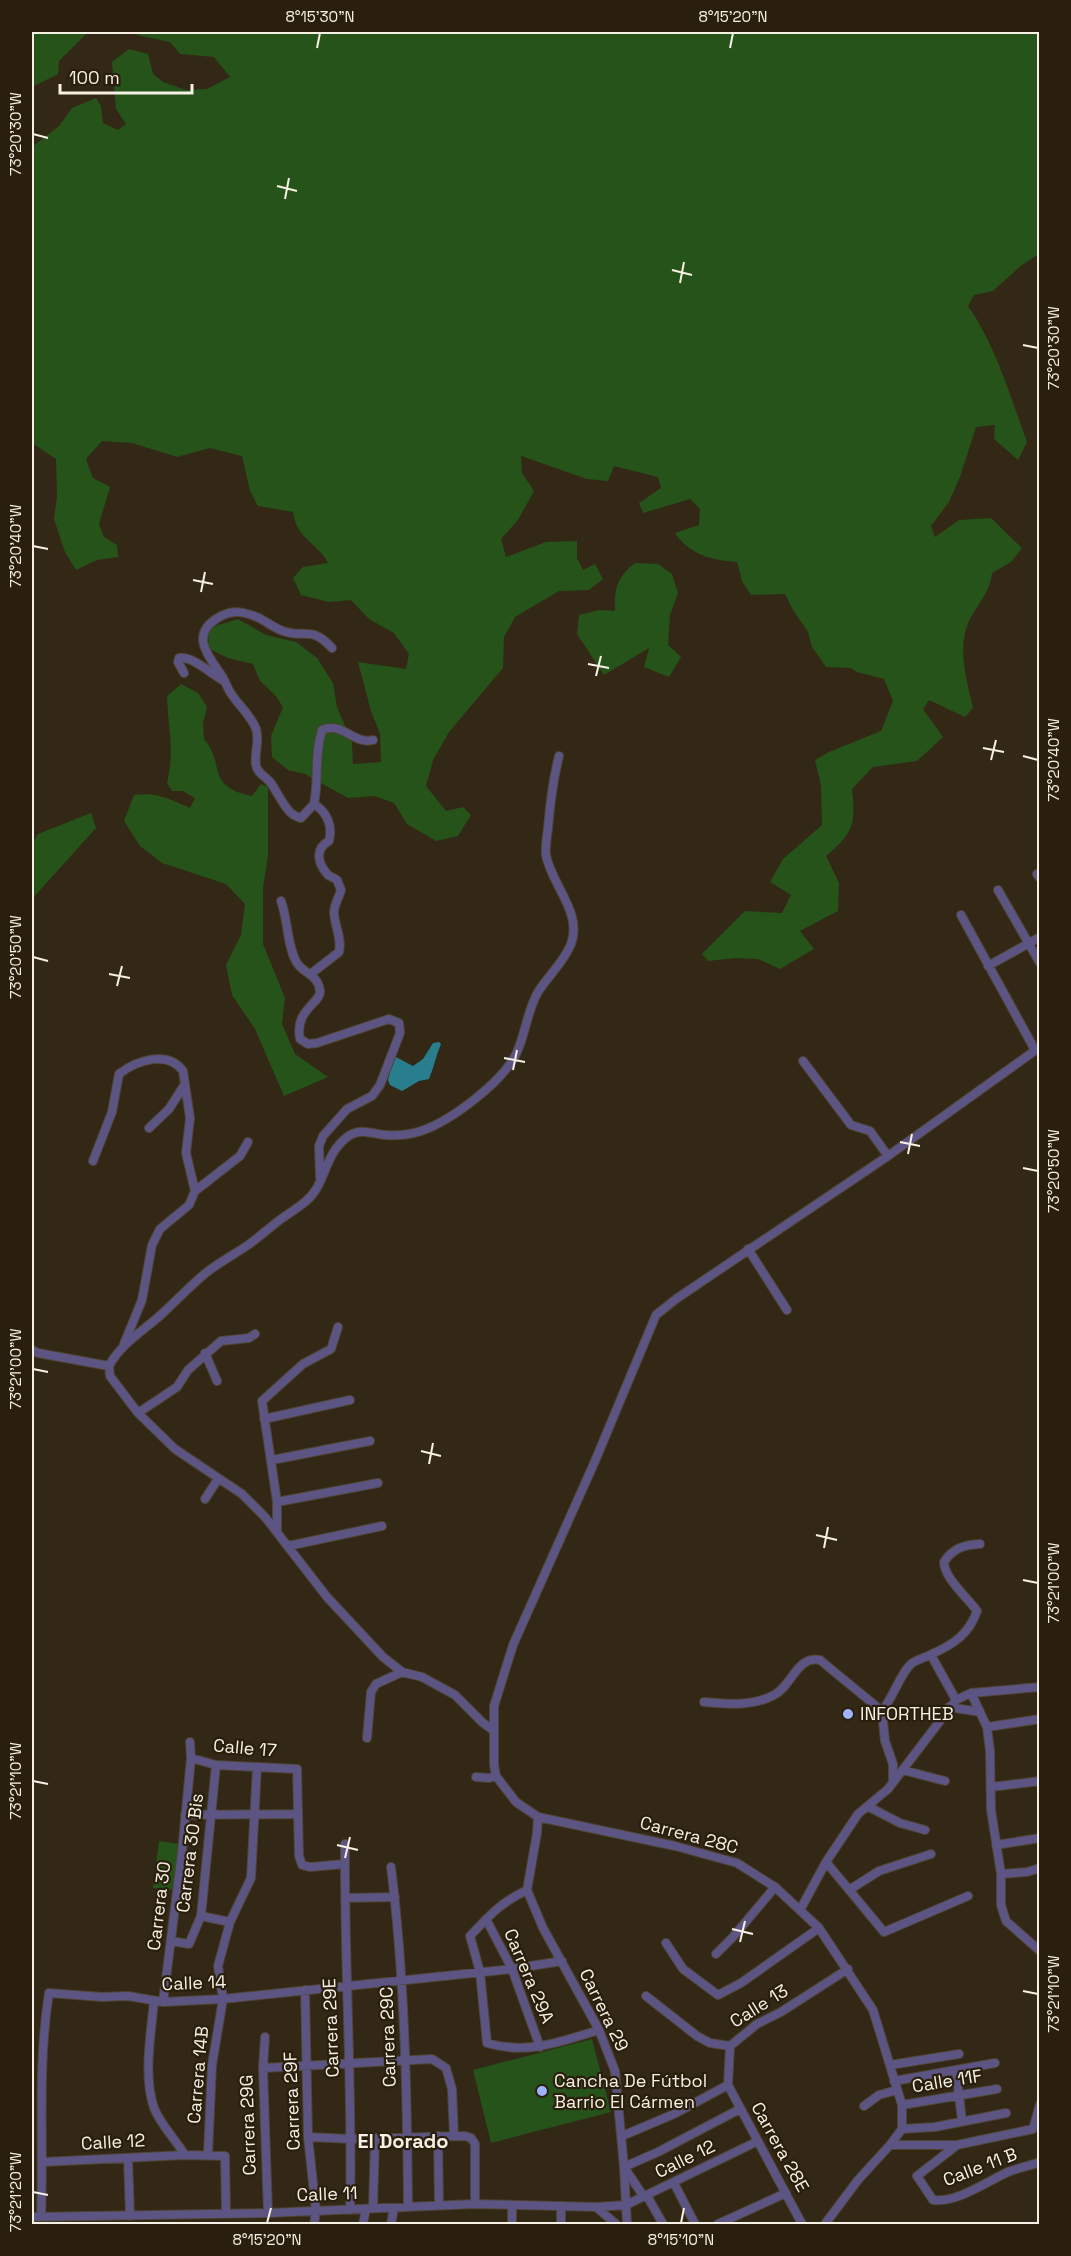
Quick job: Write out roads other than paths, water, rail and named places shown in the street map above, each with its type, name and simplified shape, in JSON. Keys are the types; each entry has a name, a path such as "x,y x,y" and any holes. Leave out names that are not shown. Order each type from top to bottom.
{"street":[{"path":"332,648 314,634 284,632 243,612 224,614 207,625 202,638 203,646 230,693 255,726 258,735 256,767 270,782 287,810 295,817 302,818 314,804 317,754 322,730 335,728 361,741 373,740"},
{"path":"184,673 178,662 179,658 183,657 196,662 211,675 225,681"},
{"path":"494,1731 456,1695 422,1677 402,1672 383,1657 327,1597 277,1532 242,1494 175,1449 138,1413 110,1376 109,1366 123,1347 209,1271 251,1243 316,1192 325,1166 336,1148 351,1135 363,1131 402,1135 422,1131 442,1121 494,1083 508,1068 517,1052 530,1007 538,991 567,953 572,942 574,926 549,869 545,852 552,785 559,756"},
{"path":"312,974 339,952 341,943 334,916 334,905 341,890 338,881 329,875 319,862 319,851 330,835 329,825 321,808 314,804"},
{"path":"998,891 1040,963"},
{"path":"281,900 294,956 298,964 312,974 320,992 319,997 306,1009 300,1019 300,1039 308,1044 317,1043 389,1019 399,1023 400,1033 380,1084 372,1096 347,1110 323,1136 319,1146 320,1180"},
{"path":"476,1777 496,1776 494,1706 513,1645 595,1461 656,1315 748,1249 888,1156 1037,1048 988,966 961,915"},
{"path":"988,966 1040,937"},
{"path":"93,1161 112,1112 119,1074 136,1063 157,1059 172,1061 183,1071 190,1118 186,1153 195,1191"},
{"path":"803,1061 851,1125 870,1131 888,1156"},
{"path":"149,1128 169,1109 185,1084"},
{"path":"123,1347 142,1300 152,1245 160,1229 189,1205 195,1191 240,1156 248,1142"},
{"path":"748,1249 787,1310"},
{"path":"277,1532 277,1502 262,1401 303,1364 331,1349 338,1327"},
{"path":"138,1413 177,1387 188,1370 221,1341 249,1338 255,1334"},
{"path":"32,1350 109,1366"},
{"path":"205,1353 217,1381"},
{"path":"264,1419 350,1400"},
{"path":"272,1460 370,1441"},
{"path":"205,1499 218,1479"},
{"path":"277,1502 378,1483"},
{"path":"288,1546 382,1526"},
{"path":"882,1712 910,1665 963,1635 972,1626 977,1611 950,1579 944,1568 944,1562 956,1549 969,1544 980,1544"},
{"path":"931,1655 956,1700"},
{"path":"704,1702 753,1704 775,1695 802,1663 814,1659 820,1660 882,1712 885,1741 893,1764 893,1779"},
{"path":"367,1738 371,1692 376,1684 402,1672"},
{"path":"800,1910 826,1862 858,1814 888,1789 893,1779 903,1770 956,1700 971,1693 1040,1687"},
{"path":"971,1693 987,1727 990,1751 991,1810 1001,1874 1002,1905 1006,1921 1040,1951"},
{"path":"949,1707 980,1712"},
{"path":"987,1727 1039,1720"},
{"name":"Carrera 30","path":"185,2155 163,2125 154,2107 150,2084 149,2048 171,1941 191,1758 190,1742"},
{"name":"Calle 17","path":"191,1758 216,1765 297,1768 298,1814"},
{"name":"Carrera 30 Bis","path":"171,1941 189,1944 201,1916 216,1765"},
{"path":"256,1814 257,1767"},
{"path":"903,1770 945,1781"},
{"name":"Carrera 28C","path":"496,1776 516,1802 538,1816 675,1846 737,1863 775,1887 819,1928 873,2010 902,2105 902,2128"},
{"path":"991,1787 1040,1781"},
{"path":"869,1807 900,1823 924,1830"},
{"name":"Carrera 14B","path":"208,2154 212,2065 223,1999 218,1966 230,1922 239,1908 251,1878 256,1814"},
{"path":"185,1815 298,1814 299,1856 302,1865 310,1867 345,1864"},
{"path":"538,1816 527,1890 506,1900 471,1936 480,1972 487,2043 507,2049 540,2047 599,2030"},
{"path":"996,1845 1040,1838"},
{"name":"Carrera 29E","path":"345,1845 346,1987 352,2139 350,2210"},
{"path":"849,1890 879,1871 932,1854"},
{"path":"826,1862 884,1932 968,1896"},
{"name":"Carrera 29C","path":"391,1867 403,1982 408,2207"},
{"path":"1001,1874 1027,1872 1040,1868"},
{"path":"716,1954 775,1887"},
{"name":"Carrera 29","path":"527,1890 543,1928 599,2030 615,2071 622,2136 627,2224"},
{"path":"345,1898 395,1897"},
{"path":"201,1916 230,1922"},
{"name":"Carrera 29A","path":"486,1919 512,1969 540,2047"},
{"path":"666,1943 683,1969 718,1995 741,1983 819,1928"},
{"name":"Calle 14","path":"36,2217 43,2162 40,2109 44,2022 49,1993 128,1996 159,2001 223,1999 403,1982 562,1961"},
{"name":"Calle 13","path":"728,2085 730,2046 758,2024 782,2012 848,1969"},
{"name":"Carrera 29F","path":"305,1990 308,2137 316,2211 314,2224"},
{"path":"646,1996 697,2036 710,2043 730,2046"},
{"name":"Carrera 29G","path":"265,2037 262,2068 268,2213"},
{"path":"890,2065 959,2054"},
{"path":"262,2068 432,2059 446,2068 452,2089 454,2136"},
{"path":"864,2106 896,2086 956,2070 995,2063"},
{"path":"956,2070 962,2121"},
{"path":"622,2136 674,2114 728,2085"},
{"name":"Carrera 28E","path":"728,2085 802,2224"},
{"name":"Calle 11F","path":"902,2105 997,2089"},
{"path":"890,2145 957,2145 1033,2129 1040,2104"},
{"path":"663,2224 624,2167 740,2109"},
{"path":"825,2224 902,2128 935,2127 1006,2113"},
{"path":"438,2136 439,2205"},
{"path":"308,2137 375,2139 454,2136 471,2138 475,2144 476,2204"},
{"path":"363,2224 370,2209 375,2139"},
{"name":"Calle 12","path":"626,2205 758,2141"},
{"name":"Calle 11 B","path":"957,2145 916,2176 933,2200 948,2199 977,2189 1010,2171 1040,2162"},
{"name":"Calle 12","path":"43,2162 208,2154 225,2156 226,2213"},
{"path":"128,2158 130,2216"},
{"path":"674,2183 695,2224"},
{"path":"718,2224 786,2193"},
{"name":"Calle 11","path":"36,2217 268,2213 476,2204 596,2207 626,2205"},
{"path":"512,2205 512,2224"},
{"path":"561,2206 561,2224"},
{"path":"596,2207 616,2224"},
{"path":"391,2224 394,2208"}],"water":[{"path":"433,1043 441,1044 429,1079 419,1081 402,1091 390,1085 388,1080 394,1056 413,1066 423,1059"}],"place":[{"name":"INFORTHEB","path":"848,1714"},
{"name":"Cancha De Fútbol Barrio El Cármen","path":"542,2091"}],"district":[{"name":"El Dorado","path":"403,2141"}]}
